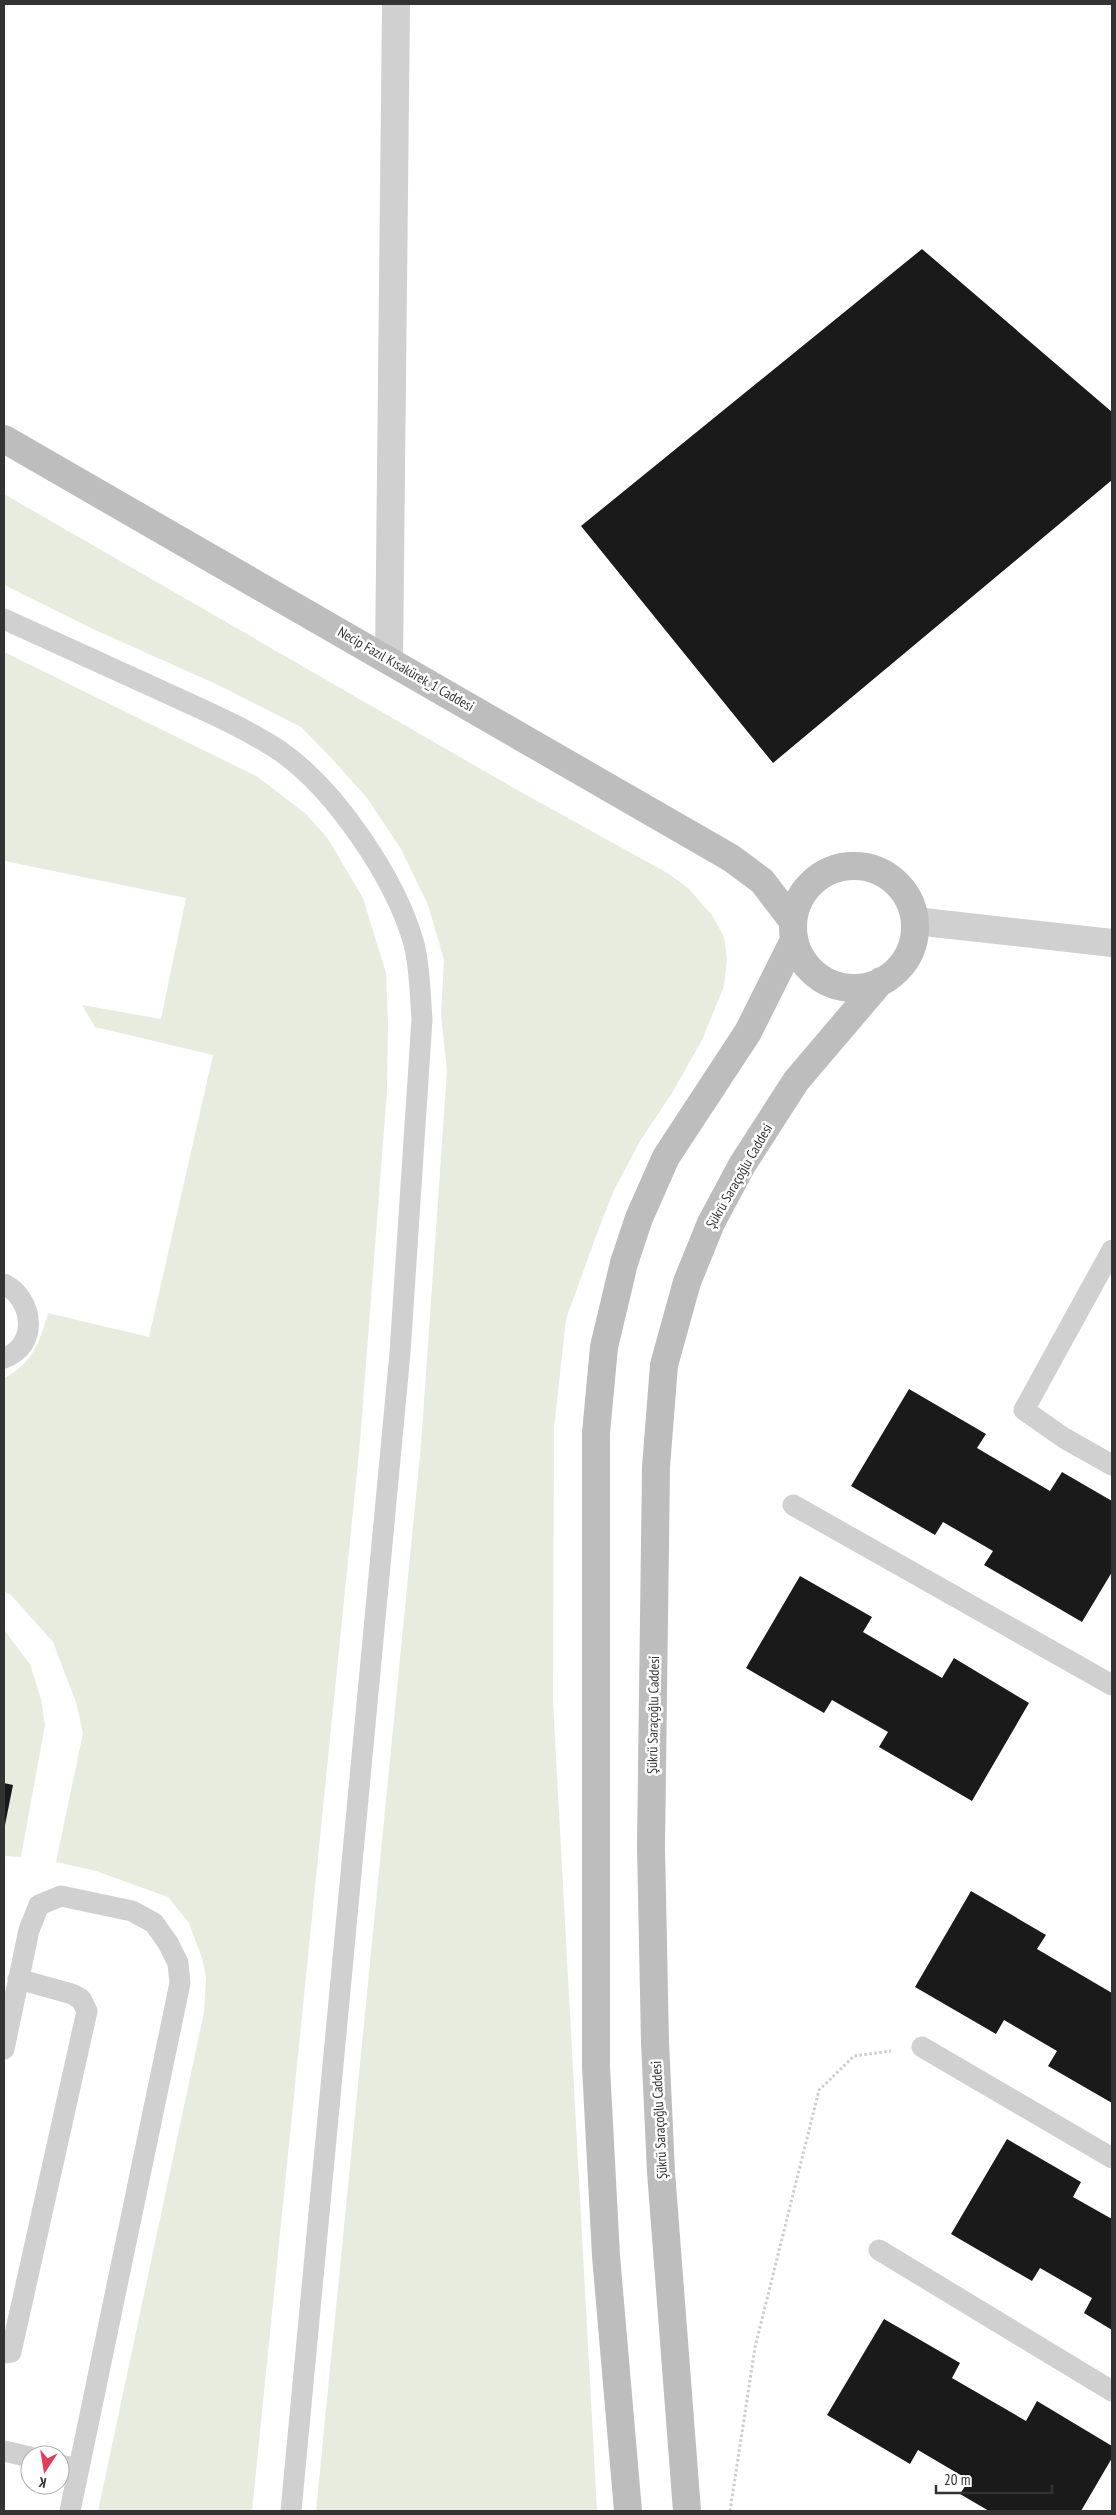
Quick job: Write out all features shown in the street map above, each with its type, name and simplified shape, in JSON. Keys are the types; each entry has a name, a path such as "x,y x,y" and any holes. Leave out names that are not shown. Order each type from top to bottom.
{"street":[{"path":"389,660 396,4"},
{"name":"Necip Fazıl Kısakürek_1 Caddesi","path":"4,439 731,858 762,881 793,930"},
{"name":"Şükrü Saraçoğlu Caddesi","path":"687,2511 661,2172 654,2032 651,1846 656,1466 664,1365 687,1282 710,1224 742,1165 796,1081 881,981 900,968 909,954 914,938 915,921 911,905 903,890 877,870 860,866 836,869 814,880 803,893 793,930 800,956 810,970 823,980 838,986 855,988 881,981"},
{"path":"915,921 1112,943"},
{"path":"628,2511 606,2256 596,2067 596,1443 600,1377 605,1339 624,1263 639,1218 666,1157 748,1032 793,930"}],"lane":[{"path":"4,619 209,712 280,751 309,776 344,814 375,861 396,898 414,944 422,1019 400,1353 291,2511"},
{"path":"1112,1250 1024,1410 1064,1438 1112,1465"},
{"path":"4,1284 12,1288 22,1298 28,1311 29,1324 26,1338 18,1350 4,1358"},
{"path":"793,1505 1112,1685"},
{"path":"4,2049 28,1930 39,1905 61,1896 132,1911 154,1923 168,1943 178,1963 180,1983 70,2463"},
{"path":"4,2353 11,2352 88,2011 81,1999 72,1994 18,1980"},
{"path":"922,2047 1112,2158"},
{"path":"878,2250 1112,2391"},
{"path":"4,2451 20,2455"},
{"path":"70,2495 70,2511"}],"path":[{"path":"730,2511 756,2347 819,2090 854,2056 922,2047"}],"shaded area":[{"path":"4,494 512,787 669,874 688,888 712,915 724,937 727,959 724,986 702,1040 672,1093 640,1141 614,1190 566,1319 554,1428 553,1701 597,2511 316,2511 421,1445 447,1071 441,1014 444,960 428,905 401,849 367,798 301,727 218,685 93,629 4,585"},
{"path":"4,652 258,777 306,814 328,839 363,898 386,973 388,1023 387,1091 360,1442 252,2511 98,2511 204,2012 206,1977 202,1958 189,1923 168,1897 96,1871 56,1862 83,1733 76,1702 53,1642 11,1595 4,1591 4,1378 22,1366 34,1351 48,1313 149,1337 213,1055 95,1027 82,1005 161,1019 186,898 4,861"},
{"path":"4,1630 30,1664 41,1699 45,1725 21,1857 4,1856"}],"building":[{"path":"922,249 1112,412 1112,480 773,763 581,526"},
{"path":"909,1389 986,1434 977,1448 1050,1491 1062,1472 1112,1501 1112,1572 1082,1622 984,1565 993,1551 943,1522 935,1535 851,1486"},
{"path":"800,1576 872,1617 863,1632 942,1678 954,1658 1029,1703 972,1801 879,1747 888,1732 832,1700 824,1713 746,1668"},
{"path":"4,1783 13,1785 5,1825 4,1825"},
{"path":"971,1891 1046,1935 1037,1949 1112,1993 1112,2103 1048,2066 1057,2051 1004,2020 996,2034 915,1987"},
{"path":"1007,2139 1081,2182 1073,2197 1112,2219 1112,2330 1084,2313 1092,2298 1040,2268 1032,2281 951,2234"},
{"path":"884,2319 960,2363 952,2378 1026,2421 1037,2401 1112,2446 1112,2458 1081,2511 989,2511 960,2494 969,2480 918,2450 910,2464 827,2415"}]}
